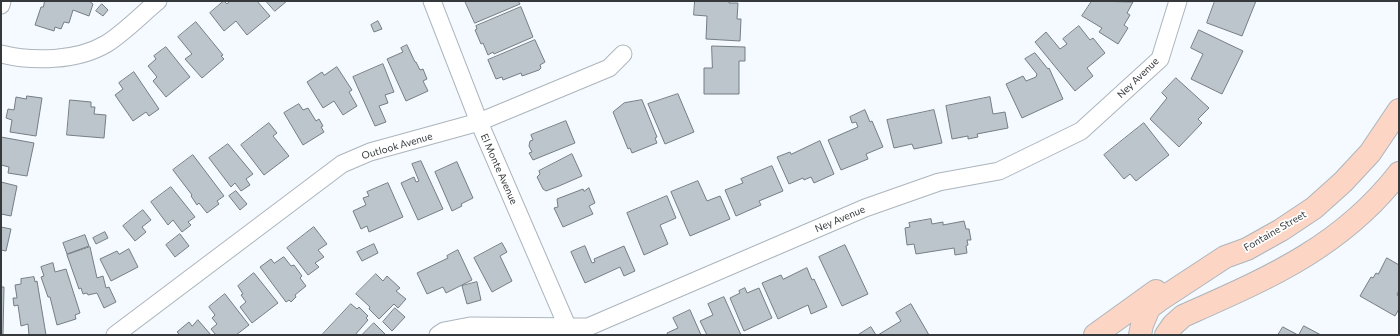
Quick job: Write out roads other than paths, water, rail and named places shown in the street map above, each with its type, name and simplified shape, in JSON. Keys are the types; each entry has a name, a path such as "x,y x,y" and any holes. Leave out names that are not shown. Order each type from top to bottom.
{"street":[{"path":"1,5 2,1"},
{"path":"1,54 18,58 59,58 85,52 106,44 158,1"},
{"name":"El Monte Avenue","path":"432,1 479,122 570,331"},
{"name":"Ney Avenue","path":"438,335 444,330 470,326 570,331 588,327 865,208 939,182 1000,171 1081,131 1160,59 1178,1"},
{"name":"Outlook Avenue","path":"115,335 342,164 370,152 479,122 609,68 623,54"},
{"name":"Fontaine Street","path":"1140,335 1142,325 1149,308 1225,257 1247,249 1281,230 1314,208 1343,182 1370,153 1399,110"},
{"path":"1166,335 1172,325 1183,316 1262,281 1300,261 1336,236 1368,207 1399,173"},
{"path":"1095,335 1152,293 1225,257"}]}
